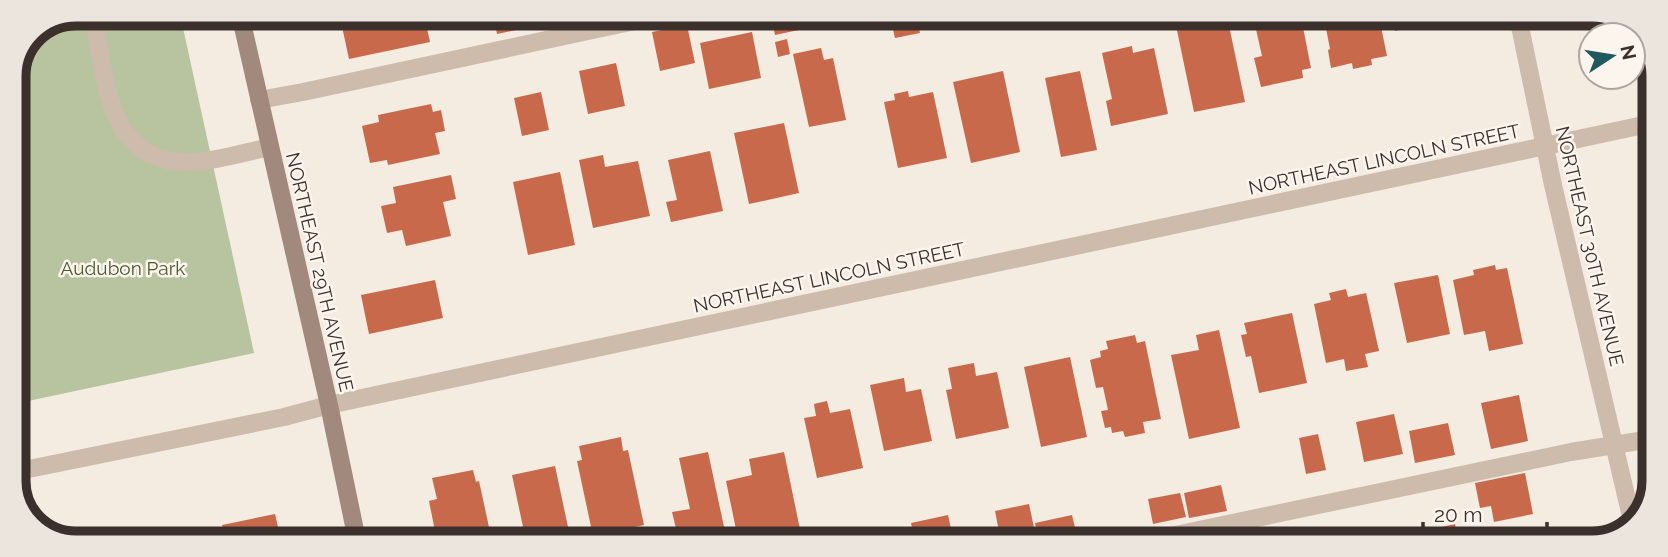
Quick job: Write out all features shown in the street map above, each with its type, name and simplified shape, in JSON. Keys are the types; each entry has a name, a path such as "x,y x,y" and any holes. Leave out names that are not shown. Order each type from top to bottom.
{"street":[{"path":"96,26 113,110 120,128 136,146 161,159 195,162 270,147"},
{"name":"NORTHEAST 29TH AVENUE","path":"243,26 355,531"},
{"path":"259,100 611,26"},
{"name":"NORTHEAST 30TH AVENUE","path":"1520,26 1630,512"},
{"name":"NORTHEAST LINCOLN STREET","path":"26,470 284,417 329,405 1642,125"},
{"path":"1194,531 1571,452 1642,440"}],"green space":[{"name":"Audubon Park","path":"77,26 183,26 254,353 26,401 26,77 30,57 41,41 49,35 57,30"}],"building":[{"path":"342,26 426,26 430,42 349,59"},
{"path":"495,26 535,26 497,34"},
{"path":"687,26 695,63 660,71 652,32"},
{"path":"773,26 813,26 813,27 775,35"},
{"path":"892,26 918,26 920,33 895,38"},
{"path":"1176,26 1229,26 1245,102 1194,112"},
{"path":"1255,26 1303,26 1311,68 1302,70 1303,78 1261,87 1254,58 1262,56"},
{"path":"1326,26 1381,26 1387,56 1371,59 1372,65 1353,69 1352,63 1331,68"},
{"path":"1394,26 1417,26 1395,31"},
{"path":"752,32 761,78 709,89 700,43"},
{"path":"787,39 790,54 778,57 775,42"},
{"path":"1132,46 1133,53 1154,48 1168,114 1111,126 1106,101 1112,99 1102,53"},
{"path":"821,48 824,60 833,58 846,120 809,127 793,54"},
{"path":"616,63 625,106 588,114 579,71"},
{"path":"1003,71 1020,152 971,163 953,82"},
{"path":"1080,71 1097,150 1061,157 1045,78"},
{"path":"908,91 909,97 933,92 947,158 898,168 884,102 895,100 894,94"},
{"path":"541,92 549,130 522,136 514,98"},
{"path":"431,104 433,112 441,110 445,131 435,133 440,154 388,165 387,160 370,163 362,126 379,122 378,115"},
{"path":"784,123 799,193 749,204 734,133"},
{"path":"710,151 723,211 671,222 666,202 677,200 668,160"},
{"path":"603,155 605,167 638,161 650,216 593,228 579,160"},
{"path":"560,172 575,245 528,255 513,182"},
{"path":"451,175 456,199 443,202 451,236 406,246 402,230 387,233 381,206 396,203 393,187"},
{"path":"1495,265 1496,270 1507,268 1523,344 1489,351 1485,331 1464,335 1453,280 1474,275 1473,270"},
{"path":"1438,275 1450,334 1407,343 1394,283"},
{"path":"435,280 443,318 369,334 361,295"},
{"path":"1346,289 1348,297 1366,293 1379,351 1365,354 1368,367 1346,371 1344,359 1326,363 1314,304 1331,300 1329,293"},
{"path":"1292,313 1307,383 1259,393 1251,356 1246,357 1241,335 1247,334 1244,323"},
{"path":"1219,330 1240,428 1189,439 1171,355 1199,350 1196,335"},
{"path":"1135,335 1137,343 1145,341 1161,419 1143,422 1145,433 1125,437 1123,431 1112,433 1111,427 1105,428 1101,411 1108,410 1103,387 1096,388 1090,360 1101,357 1100,351 1108,349 1106,341"},
{"path":"1070,357 1087,437 1041,447 1024,367"},
{"path":"974,363 976,376 997,372 1009,428 956,439 946,390 952,389 948,368"},
{"path":"904,378 906,392 921,389 932,441 884,451 870,385"},
{"path":"1519,395 1528,441 1491,449 1481,403"},
{"path":"827,401 830,413 850,409 863,468 817,478 804,418 816,416 814,404"},
{"path":"1394,414 1403,454 1364,462 1356,422"},
{"path":"1448,423 1455,455 1415,463 1409,431"},
{"path":"1318,434 1326,470 1306,474 1299,438"},
{"path":"621,437 623,451 628,450 644,525 616,531 592,531 577,461 582,460 579,446"},
{"path":"708,452 725,531 677,531 672,512 690,509 679,458"},
{"path":"784,452 800,531 736,531 726,481 752,475 749,459"},
{"path":"555,466 569,531 524,531 512,475"},
{"path":"473,470 476,482 479,481 490,531 435,531 429,501 437,499 432,478"},
{"path":"1525,473 1533,514 1494,522 1491,506 1480,508 1475,483"},
{"path":"1221,485 1227,511 1189,518 1184,493"},
{"path":"1180,493 1186,517 1153,524 1148,499"},
{"path":"1029,504 1035,531 999,531 995,511"},
{"path":"275,514 279,531 223,531 222,525"},
{"path":"948,515 952,531 913,531 911,523"},
{"path":"1072,515 1076,531 1037,531 1035,523"},
{"path":"1455,524 1456,531 1424,531"}]}
